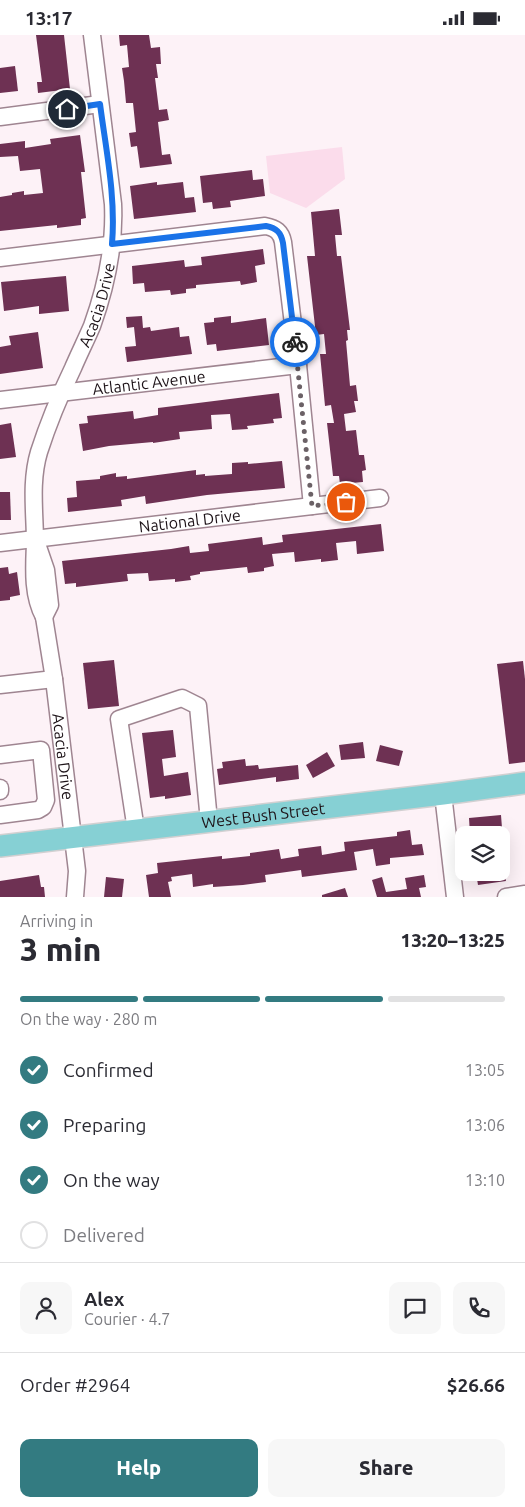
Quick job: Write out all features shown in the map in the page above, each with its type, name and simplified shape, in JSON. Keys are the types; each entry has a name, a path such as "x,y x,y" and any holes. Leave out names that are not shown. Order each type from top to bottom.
{"main road":[{"name":"West Bush Street","path":"0,846 525,783"}],"street":[{"name":"Acacia Drive","path":"75,897 77,871 54,679 44,617 38,606 35,582 33,512 38,454 61,393 91,327 105,287 112,244 114,224 113,203 92,35"},
{"path":"0,117 100,104"},
{"path":"0,257 266,226 278,231 282,236 283,243 298,365 312,506"},
{"name":"Atlantic Avenue","path":"0,400 298,365"},
{"name":"National Drive","path":"0,543 380,498"},
{"path":"0,685 54,679"},
{"path":"136,829 119,719 182,698 198,706 209,821"},
{"path":"0,755 41,750 46,800 43,807 38,810 0,815"},
{"path":"443,794 455,897"},
{"path":"506,897 525,894"}],"shaded area":[{"path":"342,147 345,179 306,208 270,193 266,156"}],"building":[{"path":"36,35 64,35 70,89 38,93 37,82 42,82"},
{"path":"119,35 149,35 151,48 160,47 161,64 156,64 158,78 155,78 159,110 167,109 169,120 158,122 162,155 170,154 172,164 140,168 137,146 131,147 129,133 136,132 133,103 126,103 122,68 129,67 127,45 120,46"},
{"path":"15,66 18,91 0,93 0,68"},
{"path":"80,135 85,172 81,172 86,218 81,219 81,225 57,228 57,225 0,231 0,197 24,191 24,195 43,193 40,169 20,171 18,156 0,157 0,144 25,141 25,148 51,144 50,139"},
{"path":"252,170 253,180 263,179 265,196 230,201 231,207 213,209 212,202 203,203 200,176"},
{"path":"157,182 157,185 183,182 185,198 194,197 196,212 134,219 130,186"},
{"path":"339,209 342,235 335,235 337,256 341,256 350,330 347,330 348,340 346,341 350,386 356,385 358,401 354,401 356,412 344,414 346,431 356,430 359,455 364,455 366,470 362,471 363,482 340,484 339,476 333,476 327,423 334,423 331,405 325,406 320,354 326,354 324,334 316,335 307,256 315,256 311,212"},
{"path":"263,249 265,264 255,266 257,282 241,285 240,281 196,285 196,288 186,289 186,293 171,295 170,290 145,292 144,283 133,284 132,266 184,260 185,267 202,265 201,257"},
{"path":"66,276 69,311 39,314 39,306 4,311 1,282"},
{"path":"142,316 143,328 150,327 151,331 179,327 180,337 189,336 192,354 127,362 125,347 136,346 134,327 127,328 126,317"},
{"path":"231,316 231,323 266,318 269,345 217,351 216,344 207,345 204,323 214,322 214,318"},
{"path":"38,332 43,368 0,374 0,347 11,345 9,336"},
{"path":"279,393 282,418 273,419 274,423 247,426 248,429 232,430 230,414 211,415 212,429 179,432 180,439 109,446 83,451 79,424 88,423 87,416 133,411 134,419 158,415 158,408"},
{"path":"11,423 16,457 0,459 0,425"},
{"path":"282,461 285,488 207,495 146,504 145,496 121,500 122,506 68,512 67,498 77,497 76,481 100,479 100,476 116,473 116,477 127,476 127,479 196,470 196,475 205,474 205,476 232,474 232,463 248,462 248,464"},
{"path":"0,492 10,492 11,520 0,520"},
{"path":"381,524 384,551 357,554 356,541 336,543 338,560 321,562 321,559 295,562 294,552 272,554 274,566 264,568 264,571 248,573 247,567 200,572 200,574 190,576 191,580 175,582 175,579 149,581 148,573 127,574 128,581 76,587 76,583 65,584 62,561 189,546 190,553 209,551 208,544 262,537 263,545 283,542 282,535"},
{"path":"8,567 9,574 17,572 20,595 10,597 10,600 0,601 0,568"},
{"path":"114,660 119,706 88,709 83,663"},
{"path":"523,661 525,679 525,762 509,764 497,664"},
{"path":"173,730 176,757 162,759 164,776 188,772 191,795 165,799 165,796 150,798 142,733"},
{"path":"363,742 365,758 341,760 339,745"},
{"path":"380,745 403,751 399,766 376,761"},
{"path":"327,752 335,766 313,778 306,765"},
{"path":"245,759 246,766 258,765 259,769 298,765 299,779 276,782 276,777 219,785 217,769 223,768 222,762"},
{"path":"501,815 502,826 469,826 469,818"},
{"path":"410,830 412,845 422,844 424,855 390,858 390,864 376,866 373,849 354,852 357,870 302,877 301,870 265,875 266,882 243,885 213,887 213,884 193,887 192,874 171,877 172,881 168,882 171,897 149,897 146,875 158,873 157,863 222,856 222,859 250,856 250,853 279,849 281,859 299,856 298,849 321,846 322,855 345,851 344,842 397,836 397,832"},
{"path":"39,875 41,887 44,887 45,897 0,897 0,881"},
{"path":"424,875 426,887 419,888 421,897 377,897 372,880 382,877 386,892 407,889 405,878"},
{"path":"106,877 124,879 122,897 104,897"},
{"path":"477,881 506,881 478,885"},
{"path":"345,888 348,897 322,897 322,895"}],"way so far":[{"path":"295,342 312,506 346,502"}],"route":[{"path":"67,109 100,104 113,203 114,224 112,244 266,226 278,231 282,236 295,342"}]}
